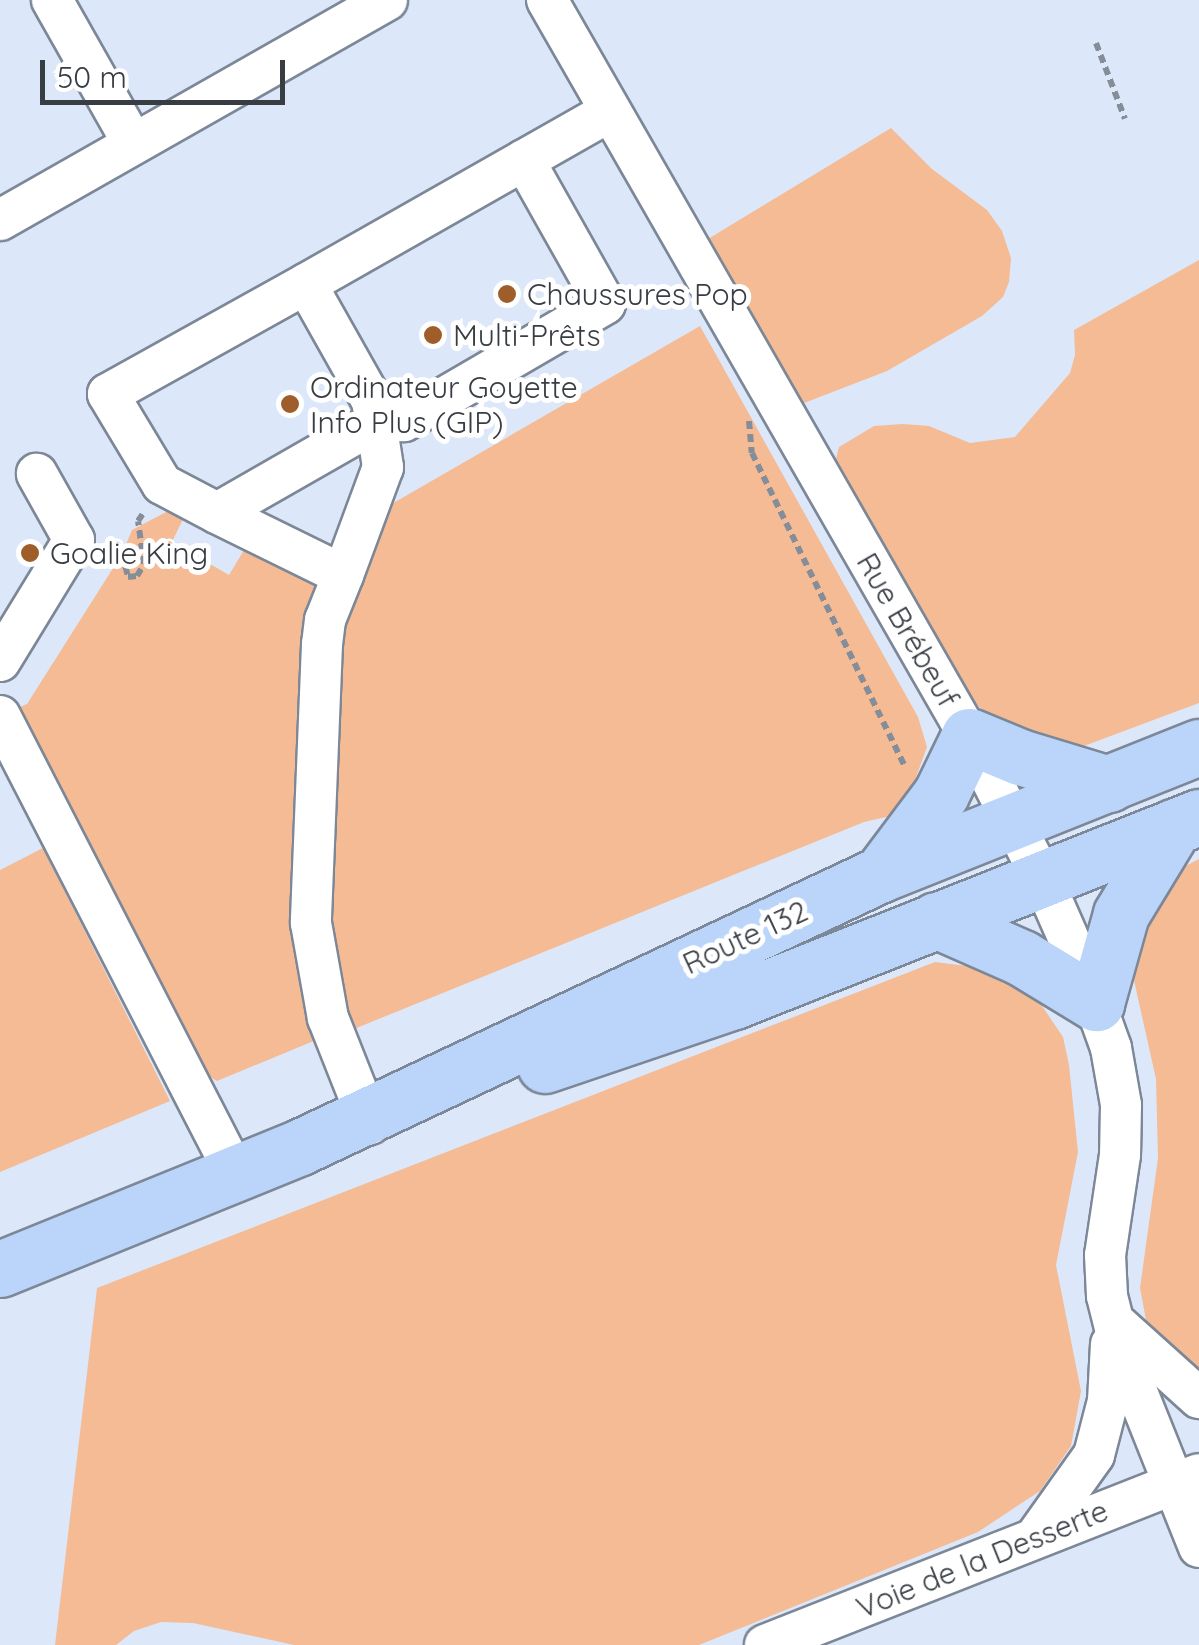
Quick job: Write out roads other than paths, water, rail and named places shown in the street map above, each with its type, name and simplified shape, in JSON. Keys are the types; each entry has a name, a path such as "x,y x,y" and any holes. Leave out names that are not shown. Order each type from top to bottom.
{"highway":[{"path":"881,874 940,794 969,736 1020,757 1109,784"},
{"name":"Route 132","path":"368,1120 881,874 1199,747"},
{"path":"936,920 1022,958 1096,1004 1126,902 1186,822"},
{"name":"Route 132","path":"0,1269 368,1120 734,1001 1186,822"}],"street":[{"path":"52,0 133,143"},
{"path":"0,220 387,0"},
{"name":"Rue Brébeuf","path":"547,0 969,736 1042,878 1096,1004 1116,1070 1122,1120 1105,1255 1112,1320"},
{"path":"343,575 162,484 108,394 610,111"},
{"path":"218,513 376,422 404,421 605,304 524,160"},
{"path":"306,284 372,402 383,468 326,620 322,644 311,923 328,1018 368,1120"},
{"path":"0,661 74,540 37,474"},
{"path":"0,716 236,1173"},
{"path":"1112,1320 1199,1398"},
{"path":"1112,1320 1186,1479 1199,1547"},
{"path":"1034,1539 1088,1468 1100,1439 1108,1401 1112,1320"},
{"name":"Voie de la Desserte","path":"766,1645 1186,1479"}],"place":[{"name":"Chaussures Pop","path":"507,294"},
{"name":"Multi-Prêts","path":"433,335"},
{"name":"Ordinateur Goyette Info Plus (GIP)","path":"290,404"},
{"name":"Goalie King","path":"30,553"}]}
